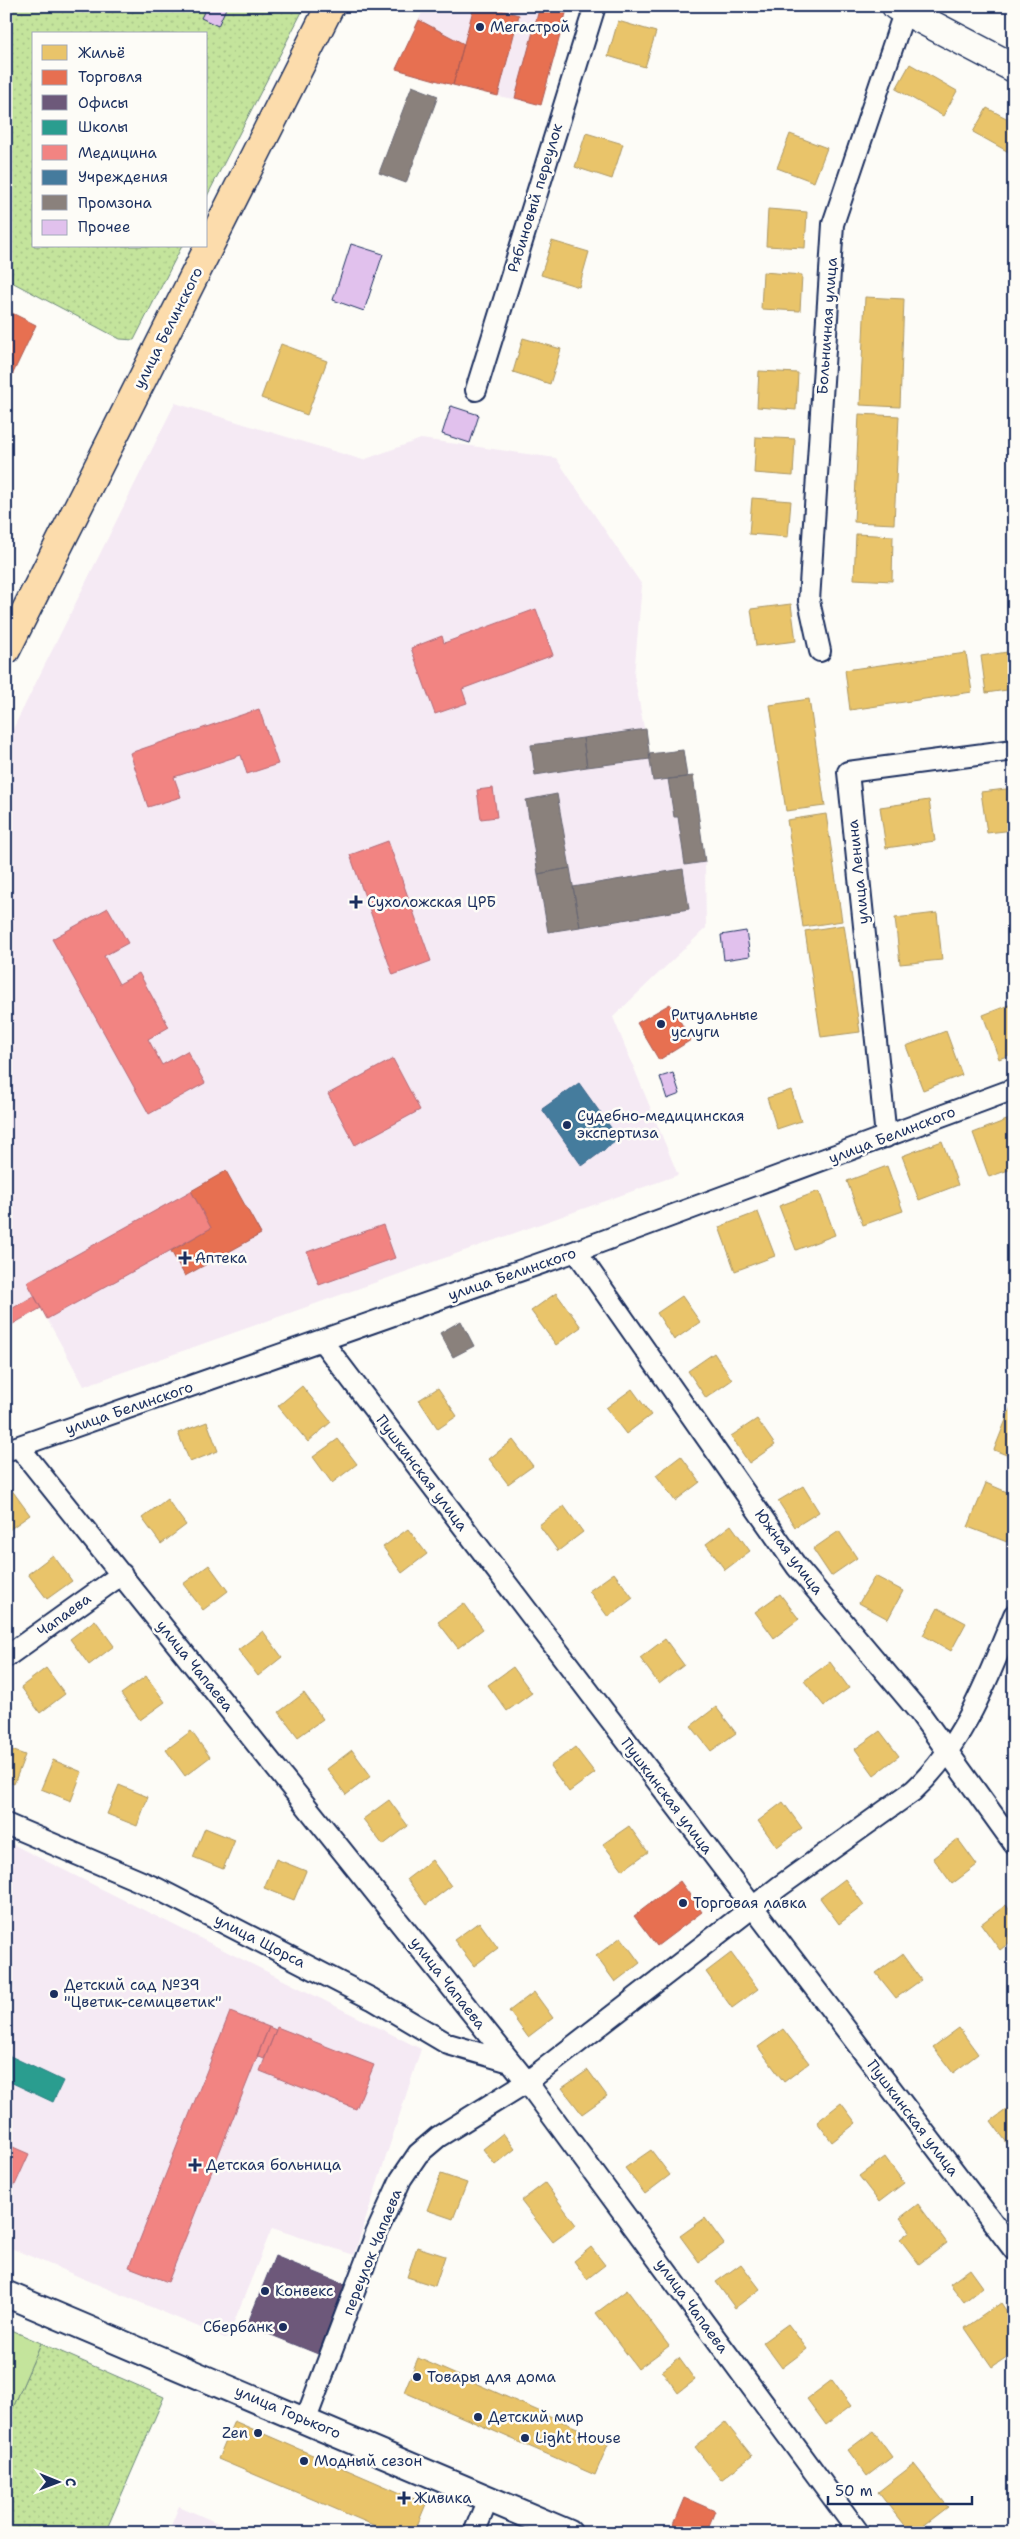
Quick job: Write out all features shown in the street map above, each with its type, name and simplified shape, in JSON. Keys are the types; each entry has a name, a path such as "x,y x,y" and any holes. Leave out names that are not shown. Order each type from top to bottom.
{"main road":[{"name":"улица Белинского","path":"6,650 330,6"},
{"name":"Больничная улица","path":"901,8 1014,68"}],"street":[{"name":"Рябиновый переулок","path":"476,390 595,6"},
{"name":"Больничная улица","path":"820,651 809,601 833,224 901,8"},
{"name":"улица Ленина","path":"886,1138 848,772 1014,750"},
{"name":"улица Белинского","path":"13,1449 576,1251 886,1138 1014,1089"},
{"name":"Южная улица","path":"576,1251 797,1567 918,1712 1014,1844"},
{"name":"Пушкинская улица","path":"322,1341 1014,2250"},
{"name":"улица Чапаева","path":"13,1449 122,1574 526,2082 859,2533"},
{"name":"Чапаева","path":"6,1657 122,1574"},
{"name":"переулок Чапаева","path":"306,2420 376,2234 401,2179 418,2154 438,2137 526,2082 752,1908 913,1791 947,1754 962,1732 1006,1656 1014,1614"},
{"name":"улица Щорса","path":"6,1824 156,1888 372,1999 448,2044 510,2062"},
{"name":"улица Горького","path":"6,2294 568,2533"},
{"path":"474,2533 488,2499"}],"shaded area":[{"path":"425,6 568,6 541,105 498,96 396,69"},
{"name":"Сухоложская ЦРБ","path":"175,403 363,460 421,439 556,458 642,585 634,675 649,754 683,750 687,776 693,776 705,862 706,928 613,1017 678,1175 84,1386 41,1308 6,1328 6,743"},
{"name":"Детская больница","path":"6,1841 421,2049 354,2255 272,2228 227,2339 6,2246"},
{"path":"179,2506 240,2533 168,2533"}],"green space":[{"path":"6,6 305,6 208,194 208,32 32,32 32,248 181,248 134,340 120,339 6,279"},
{"path":"6,2328 41,2343 6,2424"},
{"path":"41,2343 164,2397 105,2533 6,2533 6,2424"}],"building: Жильё":[{"path":"618,21 656,32 645,67 608,56"},
{"path":"910,64 957,91 943,116 896,89"},
{"path":"987,108 1014,122 1014,155 973,132"},
{"path":"586,133 623,144 612,179 575,167"},
{"path":"790,134 827,148 814,182 777,168"},
{"path":"768,209 807,212 805,248 766,246"},
{"path":"552,241 589,252 579,287 541,275"},
{"path":"763,272 802,275 800,311 761,309"},
{"path":"865,297 904,299 900,407 860,405"},
{"path":"523,338 561,349 550,384 513,372"},
{"path":"281,344 327,361 307,415 261,398"},
{"path":"759,371 798,373 796,410 757,407"},
{"path":"859,414 899,416 894,524 854,522"},
{"path":"756,437 795,439 793,476 754,473"},
{"path":"752,498 791,501 788,537 749,534"},
{"path":"856,534 893,536 892,581 854,579"},
{"path":"791,604 796,641 756,646 751,609"},
{"path":"1014,651 1014,689 986,693 981,656"},
{"path":"966,653 972,692 850,710 845,670"},
{"path":"809,699 825,806 786,811 770,705"},
{"path":"1014,788 1014,830 987,833 981,792"},
{"path":"929,800 935,841 886,848 880,807"},
{"path":"826,814 842,921 803,927 787,820"},
{"path":"937,913 942,960 900,964 895,918"},
{"path":"844,925 860,1032 821,1037 805,931"},
{"path":"1014,1003 1014,1053 999,1059 983,1015"},
{"path":"946,1031 962,1075 923,1090 906,1046"},
{"path":"791,1090 801,1121 777,1129 767,1098"},
{"path":"1012,1118 1014,1168 989,1177 973,1133"},
{"path":"942,1141 958,1185 919,1200 902,1156"},
{"path":"887,1166 903,1211 863,1225 847,1181"},
{"path":"819,1191 835,1235 796,1250 779,1206"},
{"path":"758,1212 775,1256 735,1271 719,1227"},
{"path":"556,1293 581,1327 556,1345 531,1311"},
{"path":"682,1296 700,1322 674,1340 657,1313"},
{"path":"714,1353 732,1380 706,1398 688,1371"},
{"path":"302,1386 331,1422 308,1442 278,1406"},
{"path":"438,1388 457,1416 438,1429 419,1400"},
{"path":"632,1389 651,1415 626,1434 606,1408"},
{"path":"1011,1407 1014,1407 1014,1458 994,1450"},
{"path":"757,1419 775,1445 749,1463 731,1436"},
{"path":"207,1422 218,1451 190,1462 178,1433"},
{"path":"338,1439 357,1464 332,1483 313,1457"},
{"path":"513,1440 533,1466 508,1484 489,1459"},
{"path":"681,1456 700,1482 675,1501 656,1475"},
{"path":"986,1483 1014,1495 1014,1525 1007,1542 968,1527"},
{"path":"803,1486 819,1512 795,1527 778,1501"},
{"path":"11,1489 30,1515 6,1532 6,1492"},
{"path":"167,1499 186,1525 161,1544 142,1518"},
{"path":"564,1506 583,1532 558,1551 539,1525"},
{"path":"731,1525 750,1551 725,1570 706,1544"},
{"path":"408,1529 427,1554 402,1573 383,1547"},
{"path":"839,1531 857,1558 831,1576 813,1549"},
{"path":"53,1555 72,1581 47,1599 28,1574"},
{"path":"209,1565 228,1591 203,1610 183,1584"},
{"path":"614,1573 633,1598 608,1617 589,1591"},
{"path":"875,1576 903,1591 888,1619 859,1603"},
{"path":"780,1594 799,1619 774,1638 755,1612"},
{"path":"464,1603 483,1629 458,1648 438,1622"},
{"path":"938,1608 966,1623 951,1651 923,1635"},
{"path":"95,1620 114,1646 89,1665 70,1639"},
{"path":"263,1631 282,1657 258,1676 238,1650"},
{"path":"665,1639 684,1665 659,1684 640,1658"},
{"path":"830,1662 849,1688 824,1706 804,1681"},
{"path":"513,1667 532,1693 507,1711 488,1685"},
{"path":"46,1668 65,1694 40,1713 21,1687"},
{"path":"146,1676 165,1702 140,1720 121,1694"},
{"path":"304,1693 323,1719 298,1737 279,1712"},
{"path":"716,1707 736,1733 711,1751 691,1726"},
{"path":"191,1731 210,1757 185,1776 166,1750"},
{"path":"880,1731 899,1756 874,1775 855,1749"},
{"path":"575,1747 595,1773 569,1792 550,1766"},
{"path":"6,1748 25,1755 14,1784 6,1781"},
{"path":"352,1750 371,1776 346,1795 327,1769"},
{"path":"53,1760 82,1772 71,1801 41,1789"},
{"path":"119,1785 148,1797 137,1826 107,1814"},
{"path":"389,1800 408,1826 383,1845 363,1819"},
{"path":"783,1802 802,1828 777,1847 758,1821"},
{"path":"629,1826 648,1852 623,1870 603,1844"},
{"path":"205,1828 235,1840 223,1869 193,1857"},
{"path":"958,1839 977,1865 952,1884 933,1858"},
{"path":"276,1859 306,1871 294,1900 264,1888"},
{"path":"432,1860 451,1886 426,1905 407,1879"},
{"path":"845,1879 864,1905 839,1924 820,1898"},
{"path":"1006,1905 1014,1916 1014,1939 1000,1950 981,1924"},
{"path":"479,1922 498,1948 474,1966 454,1940"},
{"path":"621,1937 640,1963 615,1982 596,1956"},
{"path":"731,1953 758,1989 732,2008 706,1972"},
{"path":"902,1954 921,1980 896,1998 876,1973"},
{"path":"534,1992 553,2018 528,2037 509,2011"},
{"path":"959,2028 978,2054 953,2073 933,2047"},
{"path":"783,2029 809,2063 784,2082 758,2047"},
{"path":"588,2070 607,2096 582,2114 562,2088"},
{"path":"841,2103 856,2123 832,2142 817,2122"},
{"path":"1014,2104 1014,2144 1010,2147 991,2121"},
{"path":"503,2133 515,2149 495,2165 483,2149"},
{"path":"651,2150 670,2175 645,2194 625,2168"},
{"path":"885,2157 904,2183 879,2202 859,2176"},
{"path":"441,2174 467,2183 453,2219 427,2210"},
{"path":"545,2183 576,2225 553,2242 521,2201"},
{"path":"918,2204 947,2243 919,2264 900,2239 910,2231 900,2218"},
{"path":"705,2218 724,2244 699,2262 680,2236"},
{"path":"417,2247 445,2256 435,2286 407,2277"},
{"path":"591,2247 605,2265 587,2279 574,2261"},
{"path":"741,2264 760,2289 735,2308 716,2282"},
{"path":"970,2269 983,2287 964,2302 950,2284"},
{"path":"627,2290 669,2346 638,2369 596,2313"},
{"path":"1001,2303 1014,2322 1014,2352 992,2367 965,2328"},
{"path":"788,2324 807,2349 782,2368 763,2342"},
{"path":"418,2358 609,2442 595,2475 404,2392"},
{"path":"679,2358 695,2380 678,2393 662,2371"},
{"path":"832,2380 851,2406 826,2425 807,2399"},
{"path":"234,2421 426,2504 414,2533 392,2533 218,2459"},
{"path":"725,2422 752,2456 721,2480 695,2447"},
{"path":"873,2431 892,2457 867,2476 848,2450"},
{"path":"914,2464 948,2507 914,2533 910,2533 878,2492"}],"building: Торговля":[{"path":"474,6 486,6 519,15 498,96 453,85"},
{"path":"540,6 568,6 541,105 515,98"},
{"path":"419,20 464,44 453,85 396,69"},
{"path":"6,310 36,325 6,388"},
{"path":"670,1004 691,1040 659,1060 637,1023"},
{"path":"226,1171 261,1234 185,1276 171,1251 211,1228 191,1191"},
{"path":"680,1881 702,1912 657,1946 634,1916"},
{"path":"685,2498 715,2511 706,2533 686,2533 673,2527"}],"building: Офисы":[{"path":"275,2256 346,2285 318,2354 247,2325"}],"building: Школы":[{"path":"6,2054 63,2081 53,2102 6,2080"}],"building: Медицина":[{"path":"536,609 553,655 462,689 467,703 435,714 411,648 442,636 444,643"},
{"path":"259,709 278,764 247,774 241,755 174,777 181,797 148,807 130,753"},
{"path":"493,788 497,817 481,819 477,790"},
{"path":"388,841 431,961 393,975 350,855"},
{"path":"108,908 128,943 104,956 119,984 139,973 169,1027 148,1039 162,1065 187,1051 205,1083 149,1114 52,939"},
{"path":"393,1059 420,1110 355,1145 328,1094"},
{"path":"191,1191 211,1228 47,1319 27,1282"},
{"path":"383,1225 395,1258 319,1285 307,1252"},
{"path":"34,1296 41,1308 6,1328 6,1312"},
{"path":"230,2012 269,2027 168,2282 129,2267"},
{"path":"269,2027 276,2030 264,2059 257,2056"},
{"path":"277,2027 374,2065 356,2109 260,2071"},
{"path":"6,2144 29,2154 15,2185 6,2181"}],"building: Учреждения":[{"path":"579,1083 619,1139 582,1166 542,1109"}],"building: Промзона":[{"path":"412,86 438,96 406,183 379,173"},
{"path":"646,729 650,759 587,767 583,738"},
{"path":"583,738 587,767 535,775 531,745"},
{"path":"683,750 687,777 653,781 649,754"},
{"path":"693,776 705,862 685,865 678,817 674,817 668,779"},
{"path":"557,794 570,868 538,874 526,800"},
{"path":"570,868 580,927 548,932 538,874"},
{"path":"683,869 689,909 580,927 573,887"},
{"path":"461,1321 474,1346 453,1357 440,1333"}],"building: Прочее":[{"path":"207,6 227,6 218,26 201,18"},
{"path":"351,244 383,254 364,311 333,300"},
{"path":"451,406 479,415 470,443 442,434"},
{"path":"746,931 750,956 724,960 721,935"},
{"path":"673,1073 680,1094 667,1099 660,1077"}],"place":[{"name":"Мегастрой","path":"480,27"},
{"name":"Сухоложская ЦРБ","path":"356,902"},
{"name":"Ритуальные услуги","path":"661,1024"},
{"name":"Судебно-медицинская экспертиза","path":"567,1125"},
{"name":"Аптека","path":"185,1258"},
{"name":"Торговая лавка","path":"683,1903"},
{"name":"Детский сад №39 \"Цветик-семицветик\"","path":"54,1994"},
{"name":"Детская больница","path":"195,2165"},
{"name":"Конвекс","path":"265,2291"},
{"name":"Сбербанк","path":"283,2327"},
{"name":"Товары для дома","path":"417,2377"},
{"name":"Детский мир","path":"478,2417"},
{"name":"Zen","path":"258,2433"},
{"name":"Light House","path":"525,2438"},
{"name":"Модный сезон","path":"304,2461"},
{"name":"Живика","path":"404,2498"}]}
